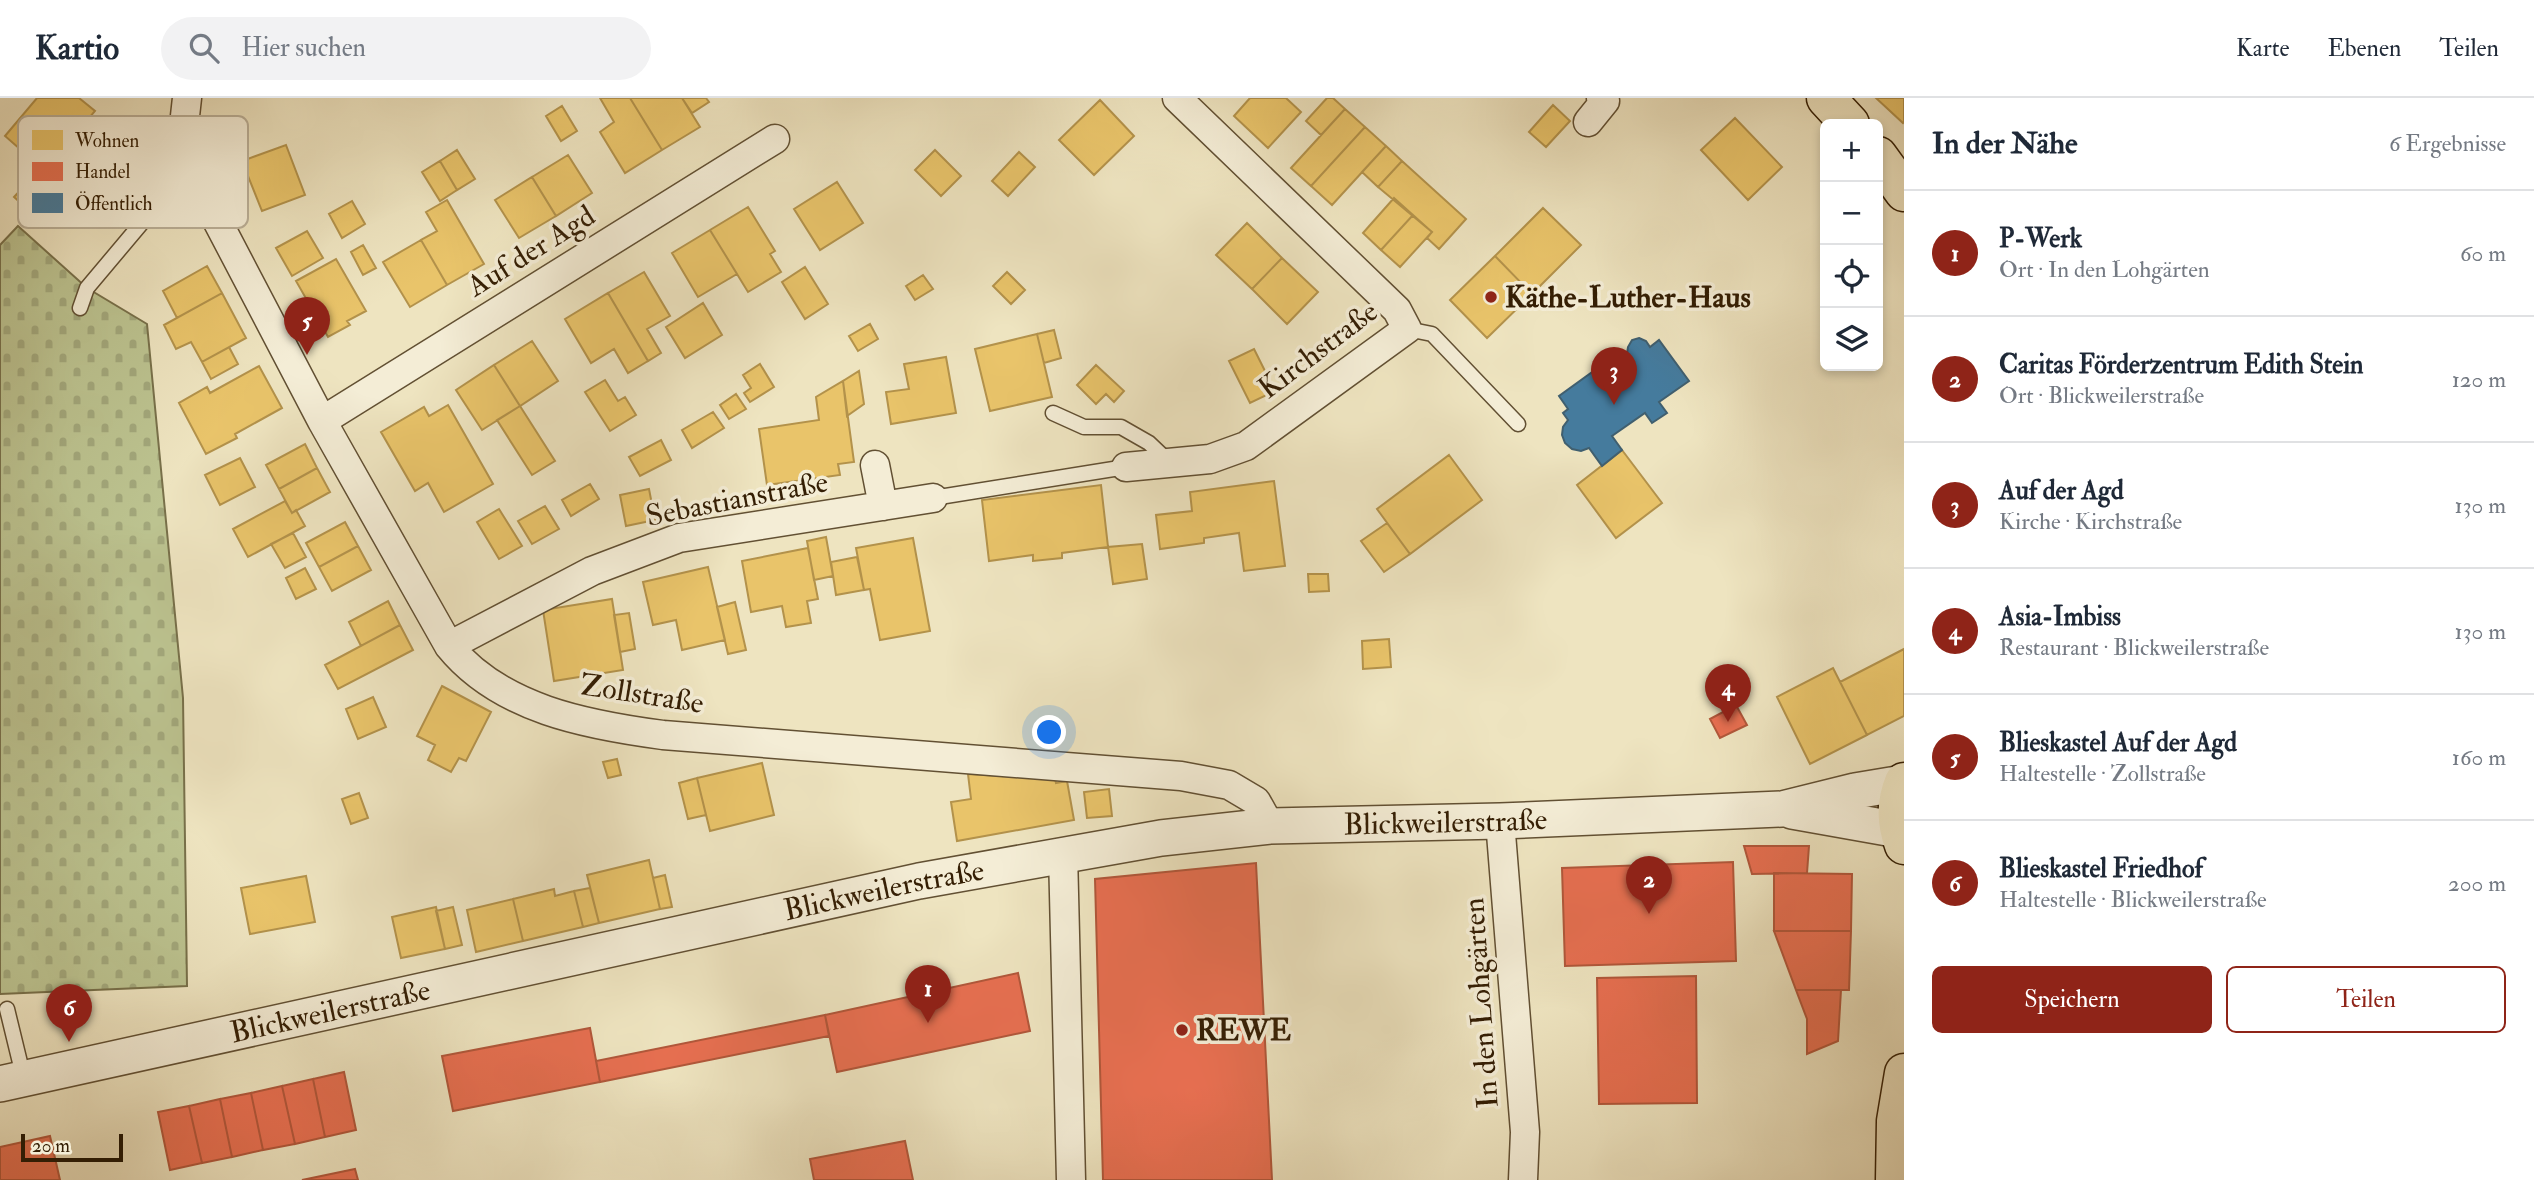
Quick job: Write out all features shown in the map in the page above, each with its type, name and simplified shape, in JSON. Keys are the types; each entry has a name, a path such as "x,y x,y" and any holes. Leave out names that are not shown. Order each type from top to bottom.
{"main road":[{"path":"1826,98 1845,119"},
{"path":"1883,163 1904,192"},
{"path":"1901,838 1896,814 1904,783"},
{"path":"1895,1180 1896,1121 1904,1073"}],"street":[{"name":"Zollstraße","path":"185,116 187,98"},
{"name":"Kirchstraße","path":"1126,467 1210,459 1245,446 1406,329 1397,310 1177,98"},
{"name":"Auf der Agd","path":"322,421 775,139"},
{"name":"Zollstraße","path":"221,228 322,421 449,646 464,664 486,681 550,711 605,727 663,735 1181,776 1228,785 1256,801 1269,827"},
{"path":"875,465 883,506"},
{"name":"Sebastianstraße","path":"449,646 592,571 679,538 933,498"},
{"name":"Blickweilerstraße","path":"12,1082 906,884 1063,853 1161,838 1269,827 1500,821 1782,809 1856,791 1904,783"},
{"name":"Blickweilerstraße","path":"1782,809 1901,838"},
{"name":"In den Lohgärten","path":"1500,821 1525,1132 1523,1180"},
{"path":"1063,853 1071,1180"}],"lane":[{"path":"80,309 87,288 137,228"},
{"path":"1406,329 1432,334 1518,424"},
{"path":"1053,413 1084,427 1121,427 1149,443 1171,464"},
{"path":"933,498 1126,467"},
{"path":"7,1009 12,1082"}],"green space":[{"path":"18,226 87,288 147,324 183,698 187,986 0,994 0,245"}],"building: Wohnen":[{"path":"37,98 79,98 95,111 91,116 22,116"},
{"path":"600,98 630,98 662,150 625,173 600,132 614,122"},
{"path":"630,98 682,98 700,127 662,150"},
{"path":"682,98 706,98 709,102 692,113"},
{"path":"1250,98 1286,98 1301,112 1268,148 1234,116"},
{"path":"1327,98 1333,98 1345,109 1321,135 1306,121"},
{"path":"1876,98 1904,98 1904,122 1903,123"},
{"path":"1100,100 1134,136 1094,175 1059,140"},
{"path":"1553,105 1570,121 1546,147 1529,132"},
{"path":"562,106 577,131 561,141 546,116"},
{"path":"1345,109 1365,127 1311,186 1291,168"},
{"path":"1735,118 1782,167 1748,200 1701,150"},
{"path":"18,121 18,147 5,136"},
{"path":"1365,127 1386,146 1332,205 1311,186"},
{"path":"286,145 305,195 262,211 248,176 248,159"},
{"path":"1386,146 1402,161 1378,187 1362,172"},
{"path":"457,150 475,179 457,190 440,161"},
{"path":"935,150 961,176 941,196 915,170"},
{"path":"1019,152 1035,167 1008,196 992,181"},
{"path":"568,155 592,193 556,216 532,177"},
{"path":"440,161 457,190 440,201 422,172"},
{"path":"1402,161 1466,219 1439,249 1427,238 1432,232 1378,187"},
{"path":"532,177 556,216 519,238 495,200"},
{"path":"837,182 863,223 820,250 794,209"},
{"path":"1394,198 1413,215 1381,250 1363,233"},
{"path":"447,200 484,264 447,285 421,240 437,231 426,212"},
{"path":"352,201 365,224 342,238 329,214"},
{"path":"748,207 775,251 770,254 781,272 748,292 710,230"},
{"path":"1543,208 1581,245 1532,294 1495,256"},
{"path":"1413,215 1432,232 1400,267 1381,250"},
{"path":"1247,223 1282,258 1252,289 1216,255"},
{"path":"710,230 737,274 698,297 672,253"},
{"path":"307,231 323,258 292,276 276,248"},
{"path":"421,240 447,285 410,307 383,262"},
{"path":"363,245 376,268 363,275 351,252"},
{"name":"Käthe-Luther-Haus","path":"1495,256 1532,294 1487,338 1450,300"},
{"path":"1282,258 1318,292 1287,324 1252,289"},
{"path":"336,259 366,311 347,321 350,325 328,337 296,281"},
{"path":"207,266 222,293 177,318 163,291"},
{"path":"805,267 828,304 805,319 782,282"},
{"path":"644,272 670,316 647,329 661,353 648,361 608,293"},
{"path":"1007,272 1025,290 1011,304 993,286"},
{"path":"923,275 933,289 915,300 906,286"},
{"path":"222,293 246,338 202,362 191,342 176,349 164,325"},
{"path":"608,293 648,361 628,373 614,349 591,363 565,319"},
{"path":"703,303 722,335 685,358 666,327"},
{"path":"870,324 878,339 858,351 849,336"},
{"path":"1054,330 1061,358 1044,363 1037,334"},
{"path":"1037,334 1052,397 990,411 975,349"},
{"path":"532,341 558,381 520,406 494,365"},
{"path":"229,347 238,364 211,379 202,362"},
{"path":"1254,349 1275,391 1250,403 1229,361"},
{"path":"946,357 956,413 891,424 886,392 909,389 904,364"},
{"path":"760,364 774,387 750,402 744,393 751,388 743,375"},
{"path":"494,365 520,406 482,430 456,390"},
{"path":"1096,365 1124,391 1114,402 1106,394 1096,404 1077,385"},
{"path":"259,366 282,408 235,434 237,438 206,454 179,403 207,387 210,393"},
{"path":"859,371 864,404 847,416 843,381"},
{"path":"605,380 618,401 625,397 636,415 610,431 585,392"},
{"path":"843,381 854,462 838,464 840,475 767,485 759,429 819,420 816,397"},
{"path":"736,394 746,409 729,419 720,405"},
{"path":"448,405 493,484 444,512 428,483 415,491 381,432 424,407 429,416"},
{"path":"520,406 555,461 532,475 497,420"},
{"path":"713,412 724,428 692,448 682,430"},
{"path":"661,440 671,460 640,476 629,457"},
{"path":"305,444 317,468 279,489 266,465"},
{"path":"1622,450 1662,503 1616,538 1577,485"},
{"path":"1449,455 1482,500 1410,554 1377,509"},
{"path":"240,458 255,487 220,505 205,475"},
{"path":"317,468 330,492 292,513 279,489"},
{"path":"1274,481 1285,566 1244,571 1239,533 1204,538 1204,543 1160,549 1156,515 1192,511 1190,492"},
{"path":"590,484 599,499 571,516 562,500"},
{"path":"1101,485 1108,547 1062,553 1062,558 1033,561 1033,555 989,561 982,500"},
{"path":"649,489 655,520 626,526 620,495"},
{"path":"285,501 292,513 296,510 305,526 248,557 233,529"},
{"path":"545,506 559,529 532,544 518,521"},
{"path":"499,509 522,546 499,559 477,522"},
{"path":"345,522 358,546 319,567 306,543"},
{"path":"1387,523 1410,554 1384,572 1361,541"},
{"path":"293,533 306,557 285,568 271,544"},
{"path":"826,537 833,576 814,580 807,541"},
{"path":"913,538 930,631 880,640 870,589 864,590 856,548"},
{"path":"1142,544 1147,579 1113,584 1108,547"},
{"path":"358,546 371,570 332,591 319,567"},
{"path":"808,548 818,599 807,601 811,623 786,627 782,606 751,612 742,561"},
{"path":"857,557 864,590 836,595 831,562"},
{"path":"708,567 725,640 682,650 676,620 653,625 643,582"},
{"path":"305,568 316,589 296,599 286,578"},
{"path":"1308,574 1328,574 1329,591 1309,592"},
{"path":"612,599 623,670 554,681 543,610"},
{"path":"388,601 400,625 361,646 349,622"},
{"path":"735,602 746,650 728,654 717,607"},
{"path":"629,613 635,649 620,652 614,615"},
{"path":"400,625 413,650 338,689 325,665"},
{"path":"1389,639 1391,667 1363,669 1362,641"},
{"path":"1904,649 1904,716 1867,735 1840,682"},
{"path":"1833,668 1867,735 1810,764 1777,697"},
{"path":"442,686 491,712 466,761 459,758 451,772 428,760 435,745 417,736"},
{"path":"373,697 386,727 358,739 346,709"},
{"path":"617,759 621,775 608,778 603,762"},
{"path":"762,763 774,815 710,831 697,778"},
{"path":"968,774 1055,779 1056,783 1067,781 1074,820 957,841 951,802 971,799"},
{"path":"697,778 706,815 688,819 679,783"},
{"path":"1109,789 1112,816 1087,818 1084,792"},
{"path":"359,793 368,818 351,824 342,799"},
{"path":"649,860 660,909 599,923 587,875"},
{"path":"665,875 672,907 660,909 653,878"},
{"path":"306,876 315,922 250,934 241,888"},
{"path":"590,888 599,923 583,927 574,891"},
{"path":"554,889 555,896 574,891 583,927 523,941 513,899"},
{"path":"513,899 523,941 476,952 467,910"},
{"path":"436,907 445,949 401,958 392,917"},
{"path":"453,907 462,945 445,949 436,911"}],"building: Handel":[{"path":"1736,705 1747,725 1720,738 1710,719"},
{"path":"1744,846 1809,846 1807,873 1752,874"},
{"path":"1733,862 1736,961 1565,966 1562,868"},
{"name":"REWE","path":"1256,863 1272,1180 1103,1180 1095,879"},
{"path":"1774,873 1852,874 1851,931 1774,931"},
{"path":"1774,931 1851,931 1849,990 1796,990"},
{"path":"1018,973 1030,1031 837,1072 825,1015"},
{"path":"1696,976 1697,1103 1599,1104 1597,978"},
{"path":"1796,990 1841,990 1838,1041 1807,1054 1807,1019"},
{"path":"825,1015 829,1036 600,1082 596,1061"},
{"path":"590,1028 600,1082 453,1111 442,1056"},
{"path":"344,1072 356,1130 325,1137 313,1079"},
{"path":"313,1079 325,1137 295,1144 282,1086"},
{"path":"282,1086 295,1144 263,1150 251,1093"},
{"path":"251,1093 263,1150 232,1157 220,1099"},
{"path":"220,1099 232,1157 202,1163 189,1106"},
{"path":"189,1106 202,1163 170,1170 158,1112"},
{"path":"50,1136 60,1180 0,1180 0,1147"},
{"path":"905,1141 913,1180 814,1180 810,1159"},
{"path":"355,1169 358,1180 302,1180"}],"building: Öffentlich":[{"path":"1639,338 1646,341 1650,347 1659,340 1689,381 1659,402 1667,413 1652,423 1645,413 1612,436 1622,450 1602,466 1589,448 1581,451 1572,449 1565,443 1563,427 1568,420 1563,413 1568,409 1559,396 1602,365 1610,376 1632,360 1627,354 1628,347 1632,340"}],"place":[{"name":"Käthe-Luther-Haus","path":"1491,297"},
{"name":"Blieskastel Auf der Agd","path":"307,355"},
{"name":"Auf der Agd","path":"1614,405"},
{"name":"Asia-Imbiss","path":"1728,722"},
{"name":"Caritas Förderzentrum Edith Stein","path":"1649,914"},
{"name":"P-Werk","path":"928,1023"},
{"name":"REWE","path":"1182,1030"},
{"name":"Blieskastel Friedhof","path":"69,1042"}]}
